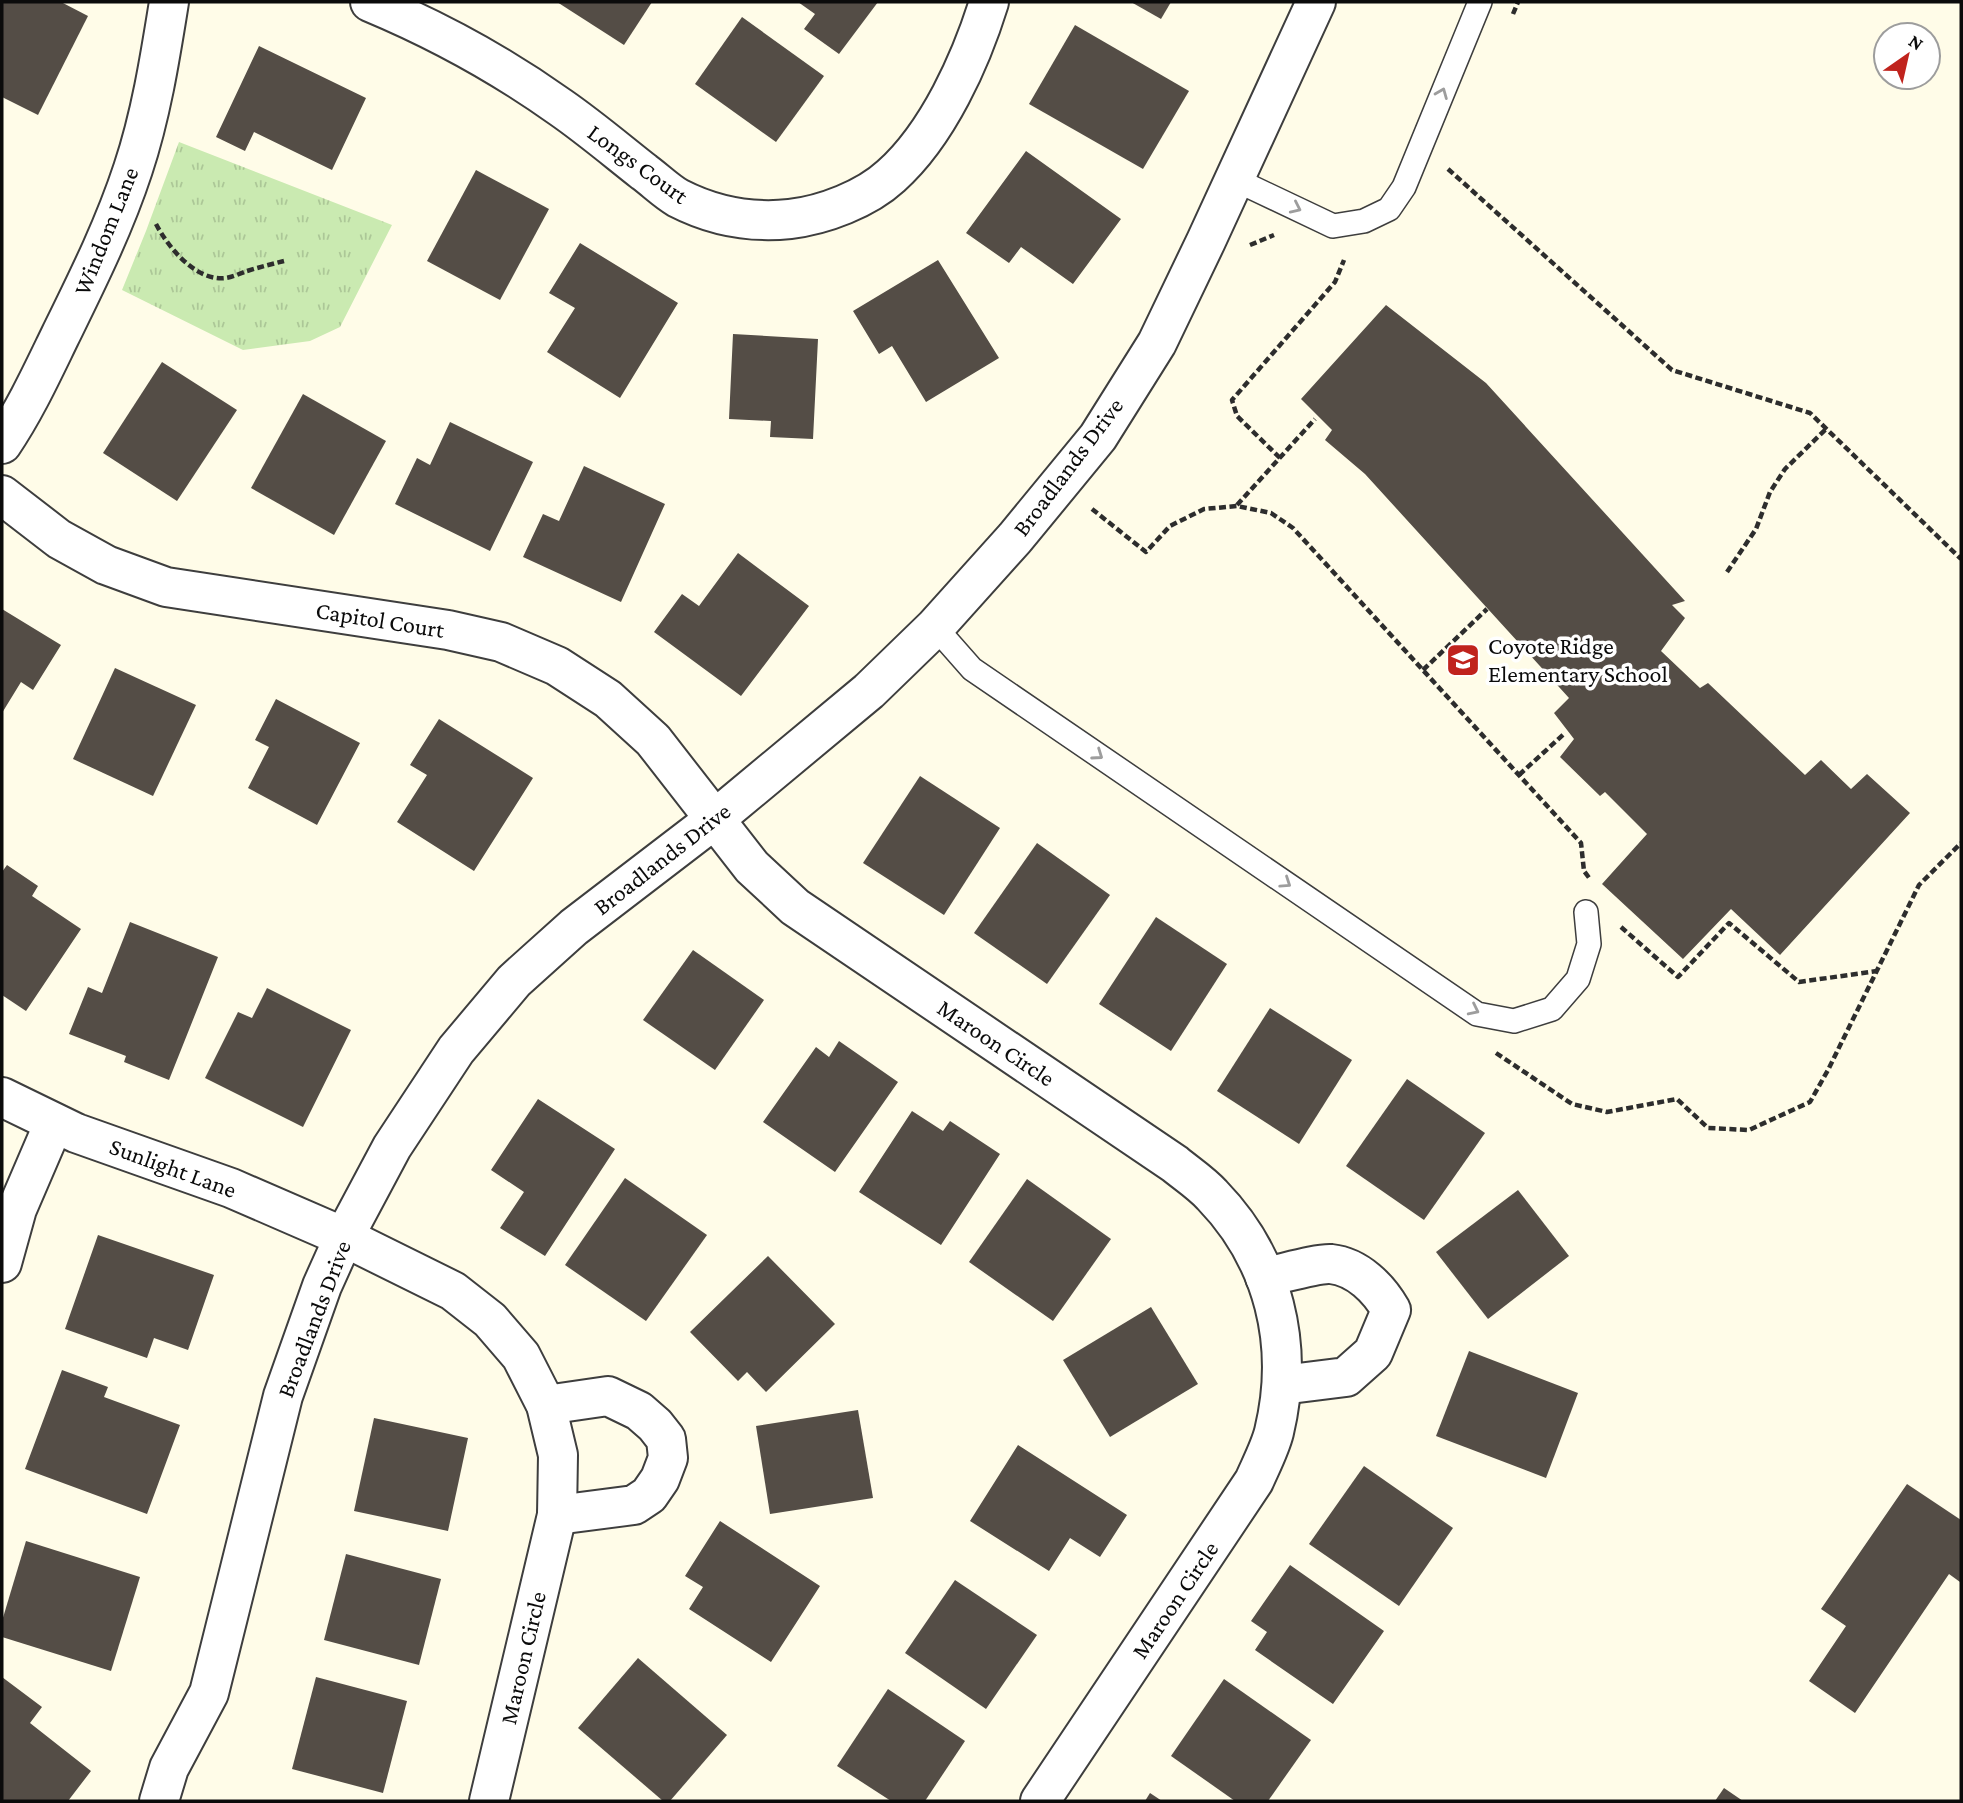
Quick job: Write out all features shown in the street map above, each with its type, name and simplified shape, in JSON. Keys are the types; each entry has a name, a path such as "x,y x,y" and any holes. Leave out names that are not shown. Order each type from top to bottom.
{"street":[{"name":"Windom Lane","path":"2,444 20,417 101,255 123,197 134,167 157,78 169,2"},
{"name":"Longs Court","path":"370,2 408,18 486,59 560,107 676,197 722,215 767,221 812,216 852,201 891,177 923,141 960,77 989,2"},
{"name":"Broadlands Drive","path":"159,1801 169,1768 209,1693 283,1396 322,1286 344,1237 392,1147 456,1050 514,981 574,927 715,819 869,691 935,627 1015,538 1098,437 1157,343 1316,2"},
{"name":"Capitol Court","path":"2,495 60,539 106,565 166,586 448,630 501,642 557,666 608,699 653,740 715,819"},
{"name":"Maroon Circle","path":"715,819 752,867 795,907 1163,1157 1211,1194 1244,1234 1270,1287 1281,1337 1282,1385 1274,1434 1254,1481 1040,1801"},
{"name":"Sunlight Lane","path":"2,1097 76,1133 231,1188 344,1237"},
{"path":"2,1263 18,1209 54,1123"},
{"name":"Maroon Circle","path":"344,1237 453,1291 490,1320 521,1356 546,1405 558,1455 557,1515 489,1801"},
{"path":"1265,1277 1330,1264 1347,1268 1369,1282 1383,1296 1391,1310 1373,1353 1346,1377 1282,1385"},
{"path":"546,1405 608,1396 639,1412 654,1425 666,1439 668,1458 660,1479 649,1494 634,1505 557,1515"}],"lane":[{"path":"1234,179 1333,226 1364,221 1389,209 1404,187 1480,2"},
{"path":"935,627 972,669 1477,1014 1514,1021 1552,1009 1578,979 1589,944 1586,912"}],"path":[{"path":"1513,15 1518,2"},
{"path":"1442,181 1448,169 1672,370 1810,413 1961,559"},
{"path":"123,197 154,221 164,241 197,271 226,278 284,261"},
{"path":"1241,248 1281,233"},
{"path":"1280,458 1237,416 1232,400 1335,282 1344,260 1357,256"},
{"path":"1237,506 1315,419"},
{"path":"1727,572 1756,529 1770,492 1785,469 1826,429"},
{"path":"1089,506 1146,552 1170,526 1204,509 1237,506 1271,513 1293,528 1581,843 1584,871 1595,886"},
{"path":"1423,670 1487,609"},
{"path":"1519,775 1564,733"},
{"path":"1618,925 1678,977 1729,923 1799,982 1877,971"}],"green space":[{"path":"179,142 392,225 340,327 310,341 243,350 122,290"}],"building":[{"path":"2,2 61,2 88,16 38,115 2,97"},
{"path":"557,2 652,2 624,45"},
{"path":"798,2 878,2 839,54 804,29 815,14"},
{"path":"1131,2 1171,2 1161,19"},
{"path":"742,17 824,76 776,142 695,84"},
{"path":"1075,25 1189,91 1143,169 1029,104"},
{"path":"259,46 366,98 332,170 254,132 245,151 216,137"},
{"path":"1026,151 1121,219 1073,284 1021,247 1009,263 966,233"},
{"path":"476,170 549,209 500,300 427,261"},
{"path":"580,243 678,303 620,398 547,352 575,308 549,293"},
{"path":"938,260 999,358 926,402 892,346 879,354 853,311"},
{"path":"1386,305 1486,383 1685,601 1672,605 1685,618 1661,651 1700,688 1708,683 1805,775 1821,760 1851,789 1867,774 1910,813 1780,955 1731,909 1683,959 1602,884 1647,834 1605,792 1600,796 1560,757 1574,739 1554,713 1569,698 1365,474 1325,440 1332,430 1301,399"},
{"path":"733,334 818,339 813,439 770,437 771,421 729,419"},
{"path":"162,362 237,410 177,501 103,453"},
{"path":"303,394 386,441 334,535 251,488"},
{"path":"450,422 533,462 490,551 395,504 417,458 430,465"},
{"path":"584,466 665,504 621,602 523,557 543,514 559,521"},
{"path":"738,553 809,606 741,696 654,632 682,594 699,606"},
{"path":"2,609 61,645 33,690 21,682 2,713"},
{"path":"115,668 196,705 153,796 73,759"},
{"path":"276,699 360,743 317,825 248,788 269,747 255,740"},
{"path":"439,719 533,778 474,871 397,822 427,775 410,765"},
{"path":"920,776 1000,828 944,915 863,863"},
{"path":"1037,843 1110,895 1047,984 974,933"},
{"path":"7,865 38,886 32,896 81,929 26,1011 2,995 2,872"},
{"path":"1156,917 1227,964 1171,1051 1099,1004"},
{"path":"130,922 218,957 169,1080 124,1062 126,1056 69,1034 88,987 102,993"},
{"path":"693,950 764,1000 715,1070 643,1020"},
{"path":"267,988 351,1030 303,1127 205,1078 238,1012 252,1018"},
{"path":"1270,1008 1352,1060 1299,1144 1217,1091"},
{"path":"839,1041 898,1082 835,1172 763,1122 816,1047 829,1057"},
{"path":"1407,1079 1485,1133 1424,1220 1346,1166"},
{"path":"538,1099 615,1149 545,1256 500,1228 524,1192 491,1170"},
{"path":"912,1111 943,1131 950,1121 1000,1154 941,1245 859,1192"},
{"path":"625,1178 707,1235 646,1321 565,1265"},
{"path":"1027,1179 1111,1239 1053,1321 969,1262"},
{"path":"1518,1190 1569,1256 1488,1319 1436,1252"},
{"path":"98,1235 214,1275 188,1350 154,1338 147,1358 65,1329"},
{"path":"768,1256 835,1324 766,1392 747,1372 738,1381 690,1332"},
{"path":"1151,1307 1198,1384 1110,1437 1063,1360"},
{"path":"1469,1351 1578,1393 1546,1478 1436,1436"},
{"path":"62,1370 108,1387 104,1397 180,1425 147,1514 25,1469"},
{"path":"858,1410 873,1498 770,1514 756,1426"},
{"path":"374,1418 468,1438 448,1531 354,1511"},
{"path":"1018,1445 1127,1515 1100,1557 1070,1538 1049,1571 970,1521"},
{"path":"1364,1466 1453,1528 1399,1606 1309,1544"},
{"path":"1907,1484 1961,1520 1961,1580 1960,1582 1949,1574 1855,1713 1809,1681 1846,1626 1821,1609"},
{"path":"720,1521 820,1586 771,1662 689,1609 703,1587 685,1576"},
{"path":"26,1541 140,1577 111,1671 2,1637 2,1621"},
{"path":"346,1554 441,1579 419,1665 324,1640"},
{"path":"1290,1565 1384,1631 1333,1704 1255,1650 1267,1632 1251,1621"},
{"path":"955,1580 1037,1635 986,1709 905,1653"},
{"path":"638,1658 727,1735 670,1801 663,1801 578,1728"},
{"path":"2,1677 42,1707 30,1723 91,1771 68,1801 2,1801"},
{"path":"316,1677 407,1701 383,1793 292,1769"},
{"path":"1224,1679 1311,1740 1268,1801 1235,1801 1171,1756"},
{"path":"888,1689 965,1741 925,1801 891,1801 837,1766"},
{"path":"1724,1788 1743,1801 1715,1801"},
{"path":"1150,1793 1162,1801 1145,1801"}],"place":[{"name":"Coyote Ridge Elementary School","path":"1463,660"}]}
